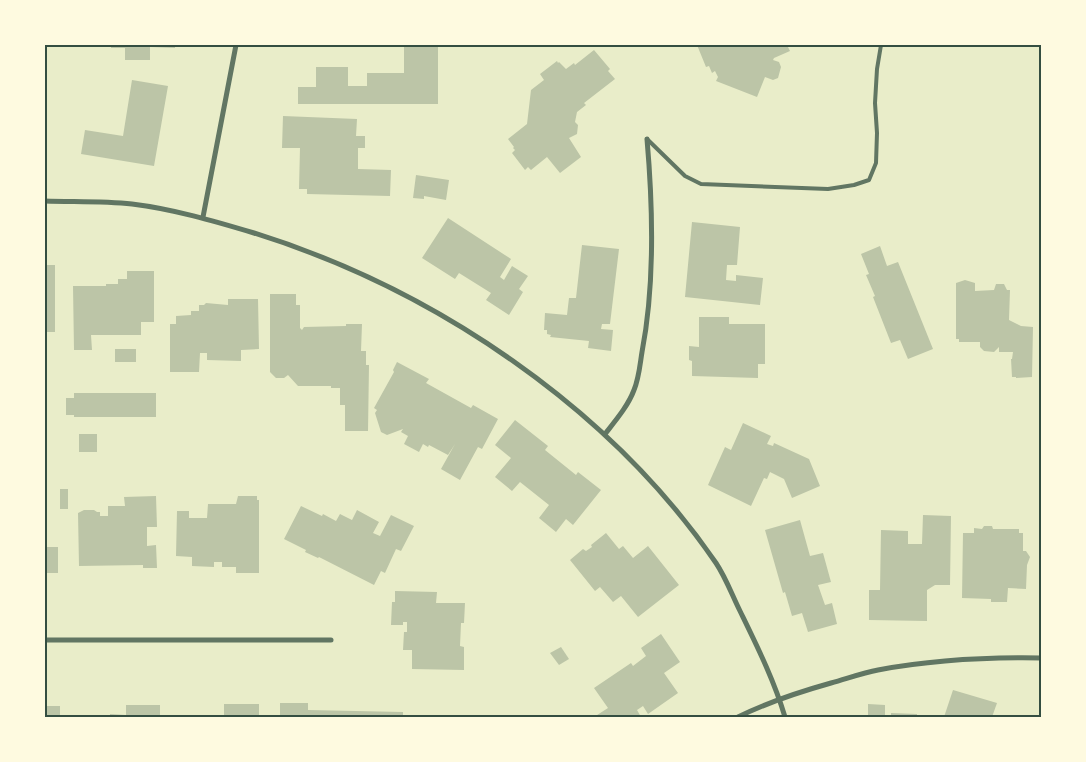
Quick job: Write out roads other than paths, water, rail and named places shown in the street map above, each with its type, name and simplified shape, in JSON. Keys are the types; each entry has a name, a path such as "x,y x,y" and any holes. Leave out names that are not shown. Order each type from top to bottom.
{"street":[{"path":"203,217 236,45"},
{"path":"605,434 625,408 635,389 647,326 650,281 651,185 647,139"},
{"path":"45,201 132,204 203,217 292,245 378,281 481,339 542,382 605,434 671,504 718,565 769,671 785,717"},
{"path":"45,640 331,640"},
{"path":"738,717 804,690 877,671 941,660 996,657 1041,658"}],"lane":[{"path":"647,139 685,176 701,184 828,189 854,185 868,180 876,163 875,103 877,69 881,45"}]}
